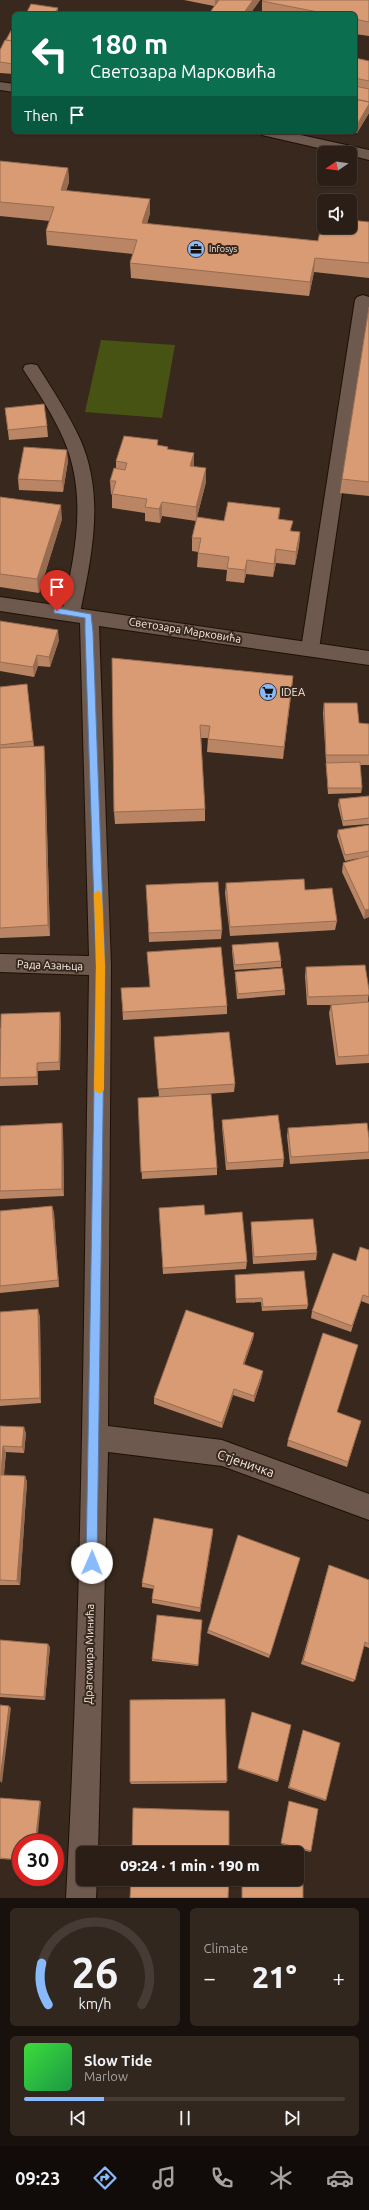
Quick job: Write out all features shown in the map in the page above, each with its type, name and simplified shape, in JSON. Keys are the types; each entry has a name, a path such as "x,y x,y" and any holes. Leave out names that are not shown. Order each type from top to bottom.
{"street":[{"path":"0,86 12,88"},
{"path":"276,134 369,155"},
{"name":"Светозара Марковића","path":"0,604 80,614 369,658"},
{"name":"Драгомира Минића","path":"80,614 100,966 95,1437 86,1800 80,1898"},
{"name":"Рада Азањца","path":"0,963 100,966"},
{"name":"Стјеничка","path":"95,1437 222,1453 369,1507"}],"lane":[{"path":"310,649 363,300"},
{"path":"31,369 70,435 81,466 85,492 85,532 80,614"}],"green space":[{"path":"101,340 175,345 162,418 85,412"}],"building":[{"path":"219,0 253,0 244,12 211,11"},
{"path":"369,0 369,22 357,19 357,12 318,12 262,1"},
{"path":"31,4 58,8 55,12 27,12"},
{"path":"12,29 12,41 6,40"},
{"path":"5,40 12,41 12,64 0,62 0,50"},
{"path":"357,58 369,61 369,81 357,78"},
{"path":"357,86 369,89 369,102 357,99"},
{"path":"357,99 369,102 369,104 358,123"},
{"path":"0,161 68,168 61,190 150,199 142,223 318,241 319,234 357,234 357,221 369,222 369,263 315,258 310,282 130,263 137,240 46,231 54,207 0,202"},
{"path":"369,307 369,482 342,479"},
{"path":"44,404 47,426 8,430 5,408"},
{"path":"124,436 158,440 157,445 168,447 167,449 194,453 190,466 206,468 196,507 162,502 159,509 145,507 147,499 112,494 116,481 110,481 114,468 125,470 127,463 116,461"},
{"path":"24,447 67,450 62,481 18,479"},
{"path":"0,497 61,505 37,579 0,574"},
{"path":"228,502 280,508 278,519 293,521 290,531 300,532 296,552 276,549 274,564 247,560 245,570 227,568 229,557 198,553 201,538 192,538 197,517 224,521"},
{"path":"0,621 58,630 49,657 37,655 33,667 0,662"},
{"path":"112,658 293,676 284,747 208,739 210,726 200,725 205,809 114,812"},
{"path":"27,684 33,741 0,745 0,687"},
{"path":"324,703 357,703 359,723 369,724 369,755 326,755"},
{"path":"44,746 48,925 0,928 0,748"},
{"path":"360,762 362,788 328,788 326,763"},
{"path":"369,796 369,818 343,821 339,799"},
{"path":"369,825 369,851 345,855 338,830"},
{"path":"369,856 369,909 365,910 343,863"},
{"path":"304,879 305,890 332,888 337,921 230,927 226,883"},
{"path":"218,882 222,930 149,933 146,885"},
{"path":"278,942 281,961 235,965 232,945"},
{"path":"221,947 227,1006 123,1012 121,988 150,987 147,952"},
{"path":"365,965 369,995 308,997 306,967"},
{"path":"282,968 285,990 238,994 235,972"},
{"path":"369,1002 369,1055 338,1057 331,1005"},
{"path":"60,1012 59,1062 37,1063 37,1077 0,1078 1,1014"},
{"path":"229,1032 235,1084 158,1089 154,1037"},
{"path":"211,1094 217,1168 141,1172 138,1098"},
{"path":"278,1115 284,1159 227,1163 222,1120"},
{"path":"62,1123 62,1189 0,1191 0,1126"},
{"path":"367,1123 369,1152 291,1157 288,1128"},
{"path":"204,1205 205,1215 242,1212 247,1262 163,1268 159,1208"},
{"path":"52,1206 58,1280 0,1286 0,1211"},
{"path":"313,1219 317,1253 254,1257 251,1222"},
{"path":"360,1247 369,1250 369,1297 363,1295 352,1326 312,1311 333,1253 356,1261"},
{"path":"304,1271 308,1305 263,1307 262,1298 236,1299 235,1275"},
{"path":"38,1309 40,1398 0,1400 0,1312"},
{"path":"186,1310 254,1333 243,1364 263,1371 254,1396 234,1389 222,1423 154,1398"},
{"path":"323,1333 358,1345 337,1412 361,1421 348,1462 288,1440"},
{"path":"0,1426 24,1427 22,1447 3,1446 1,1475 25,1476 17,1581 0,1580"},
{"path":"154,1518 213,1529 200,1608 152,1599 154,1586 142,1583"},
{"path":"238,1535 300,1558 270,1655 208,1630"},
{"path":"329,1565 369,1580 369,1644 365,1642 355,1680 303,1661"},
{"path":"157,1615 202,1620 198,1665 152,1659"},
{"path":"0,1640 48,1644 44,1697 0,1694"},
{"path":"225,1699 227,1781 130,1782 130,1700"},
{"path":"0,1705 9,1706 0,1780"},
{"path":"252,1712 291,1725 278,1781 238,1768"},
{"path":"303,1730 340,1743 326,1800 289,1787"},
{"path":"0,1798 40,1801 36,1834 12,1834 12,1859 0,1858"},
{"path":"289,1801 318,1809 311,1851 304,1849 304,1846 292,1846 281,1843"},
{"path":"133,1808 229,1811 229,1846 132,1846"},
{"path":"131,1886 229,1886 228,1898 130,1898"},
{"path":"242,1886 303,1886 303,1898 242,1898"}],"slow traffic":[{"path":"98,894 100,966 99,1090"}],"place":[{"name":"Infosys","path":"196,249"},
{"name":"IDEA","path":"268,692"}],"route":[{"path":"57,611 89,616 100,966 95,1437 92,1563"}]}
